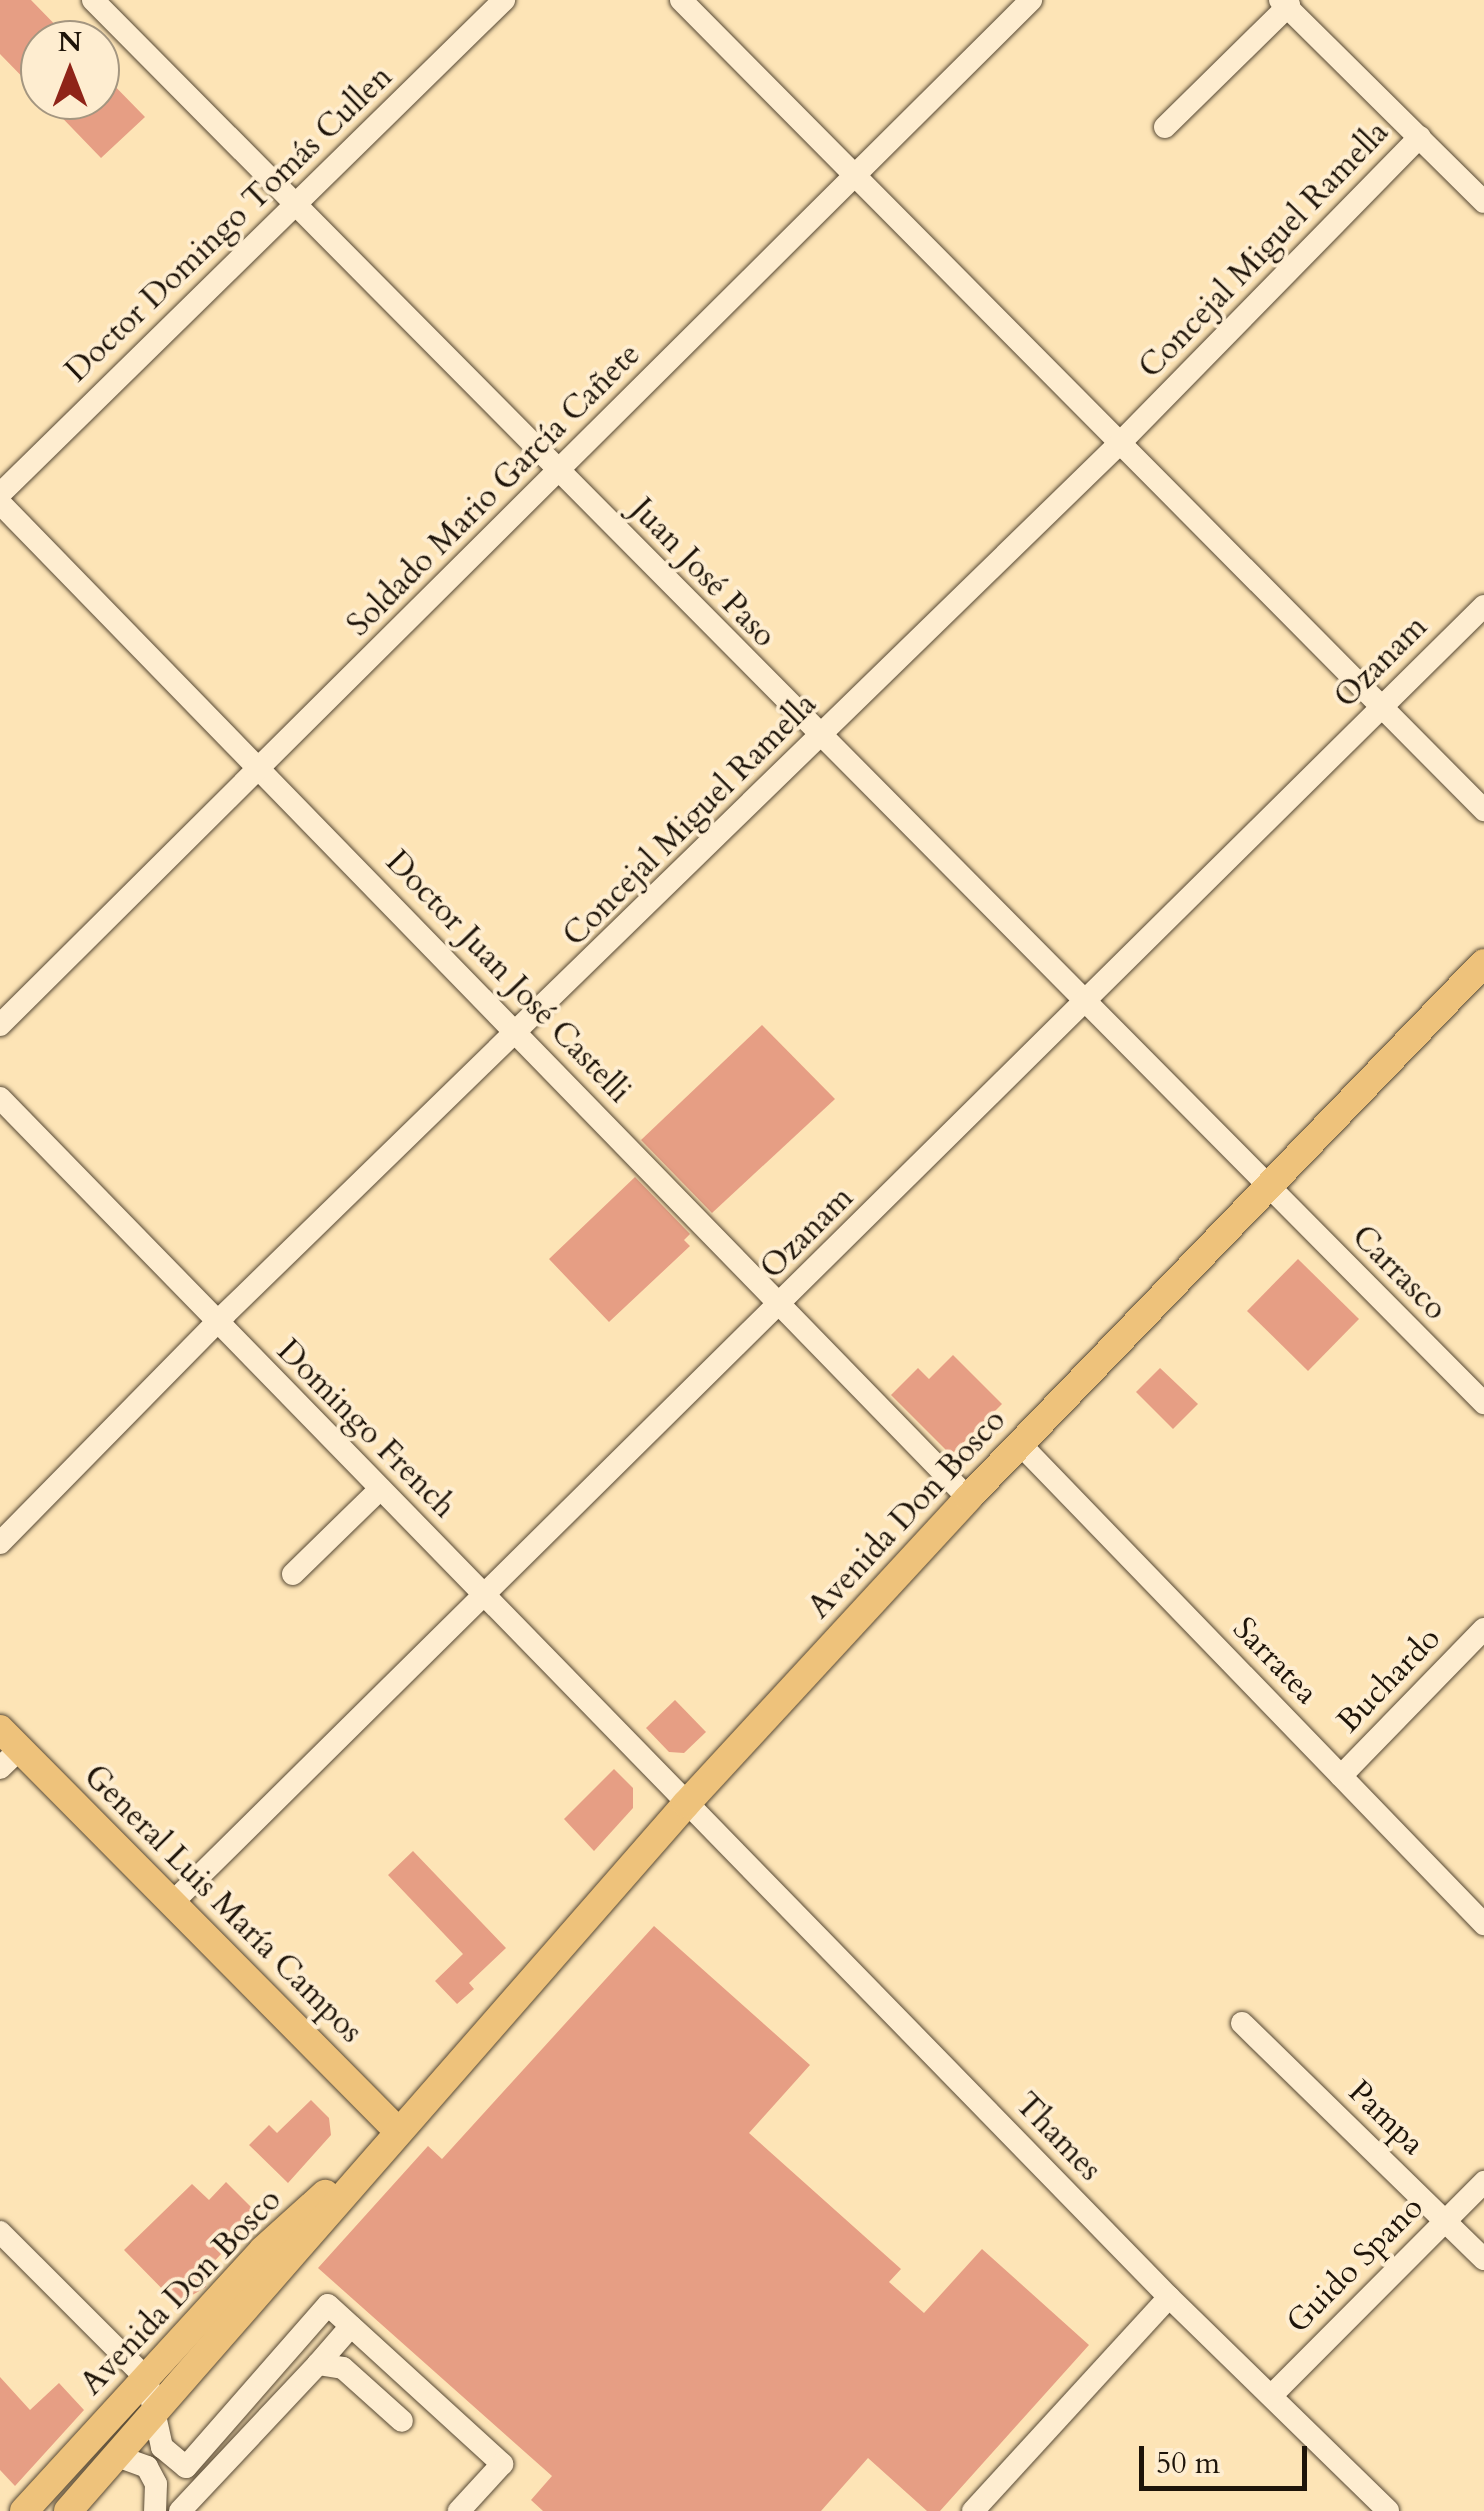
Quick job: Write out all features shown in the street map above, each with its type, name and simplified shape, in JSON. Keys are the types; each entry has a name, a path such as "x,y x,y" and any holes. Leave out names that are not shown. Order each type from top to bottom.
{"main road":[{"name":"Avenida Don Bosco","path":"68,2511 396,2129 686,1804 968,1498 1480,977"},
{"name":"General Luis María Campos","path":"7,1749 172,1902 396,2129"},
{"name":"Avenida Don Bosco","path":"24,2511 263,2250 396,2129"}],"street":[{"name":"Juan José Paso","path":"93,0 1269,1190"},
{"name":"Doctor Domingo Tomás Cullen","path":"0,494 504,0"},
{"path":"681,0 1484,810"},
{"name":"Soldado Mario García Cañete","path":"0,1025 1031,0"},
{"path":"1166,127 1285,3 1484,202"},
{"name":"Concejal Miguel Ramella","path":"0,1543 216,1324 516,1036 1121,442 1420,137"},
{"name":"Doctor Juan José Castelli","path":"0,504 260,766 516,1036 784,1302 968,1498"},
{"name":"Ozanam","path":"172,1902 481,1592 784,1302 1484,606"},
{"name":"Domingo French","path":"0,1098 686,1804"},
{"name":"Carrasco","path":"1269,1190 1484,1403"},
{"name":"Sarratea","path":"1020,1444 1484,1924"},
{"path":"293,1574 380,1489"},
{"name":"Buchardo","path":"1341,1776 1484,1630"},
{"name":"Thames","path":"686,1804 1169,2297 1388,2511"},
{"name":"Pampa","path":"1242,2024 1484,2260"},
{"name":"Guido Spano","path":"1272,2394 1484,2182"},
{"path":"0,2232 147,2378 152,2416 162,2447 186,2467 219,2436 328,2305 502,2464 459,2511"},
{"path":"974,2511 1169,2297"},
{"path":"180,2511 350,2326"},
{"path":"318,2364 343,2368 402,2421"},
{"path":"219,2436 272,2414"},
{"path":"117,2456 146,2467 156,2484 155,2511"}],"building":[{"path":"0,0 31,0 50,20 20,20 20,74 0,54"},
{"path":"120,91 145,117 101,158 64,120 120,120"},
{"path":"762,1025 835,1099 712,1213 641,1140"},
{"path":"635,1177 690,1234 684,1240 690,1246 609,1322 549,1259"},
{"path":"1298,1259 1359,1319 1308,1371 1247,1311"},
{"path":"953,1355 1002,1404 951,1455 891,1395 918,1368 929,1379"},
{"path":"1160,1368 1198,1404 1173,1429 1136,1392"},
{"path":"675,1700 706,1732 684,1753 669,1752 646,1728"},
{"path":"614,1769 633,1788 633,1808 594,1851 564,1819"},
{"path":"413,1851 506,1948 469,1983 474,1989 457,2004 435,1981 463,1954 388,1875"},
{"path":"654,1926 810,2065 749,2133 901,2269 889,2282 924,2313 982,2249 1089,2345 940,2511 927,2511 868,2458 821,2511 543,2511 531,2500 552,2476 318,2268 428,2146 442,2159"},
{"path":"311,2100 329,2118 331,2135 288,2183 249,2145 269,2125 277,2133"},
{"path":"226,2182 258,2214 209,2267 206,2287 177,2304 124,2250 192,2184 209,2200"},
{"path":"0,2377 30,2410 59,2383 84,2410 15,2486 0,2470"}]}
